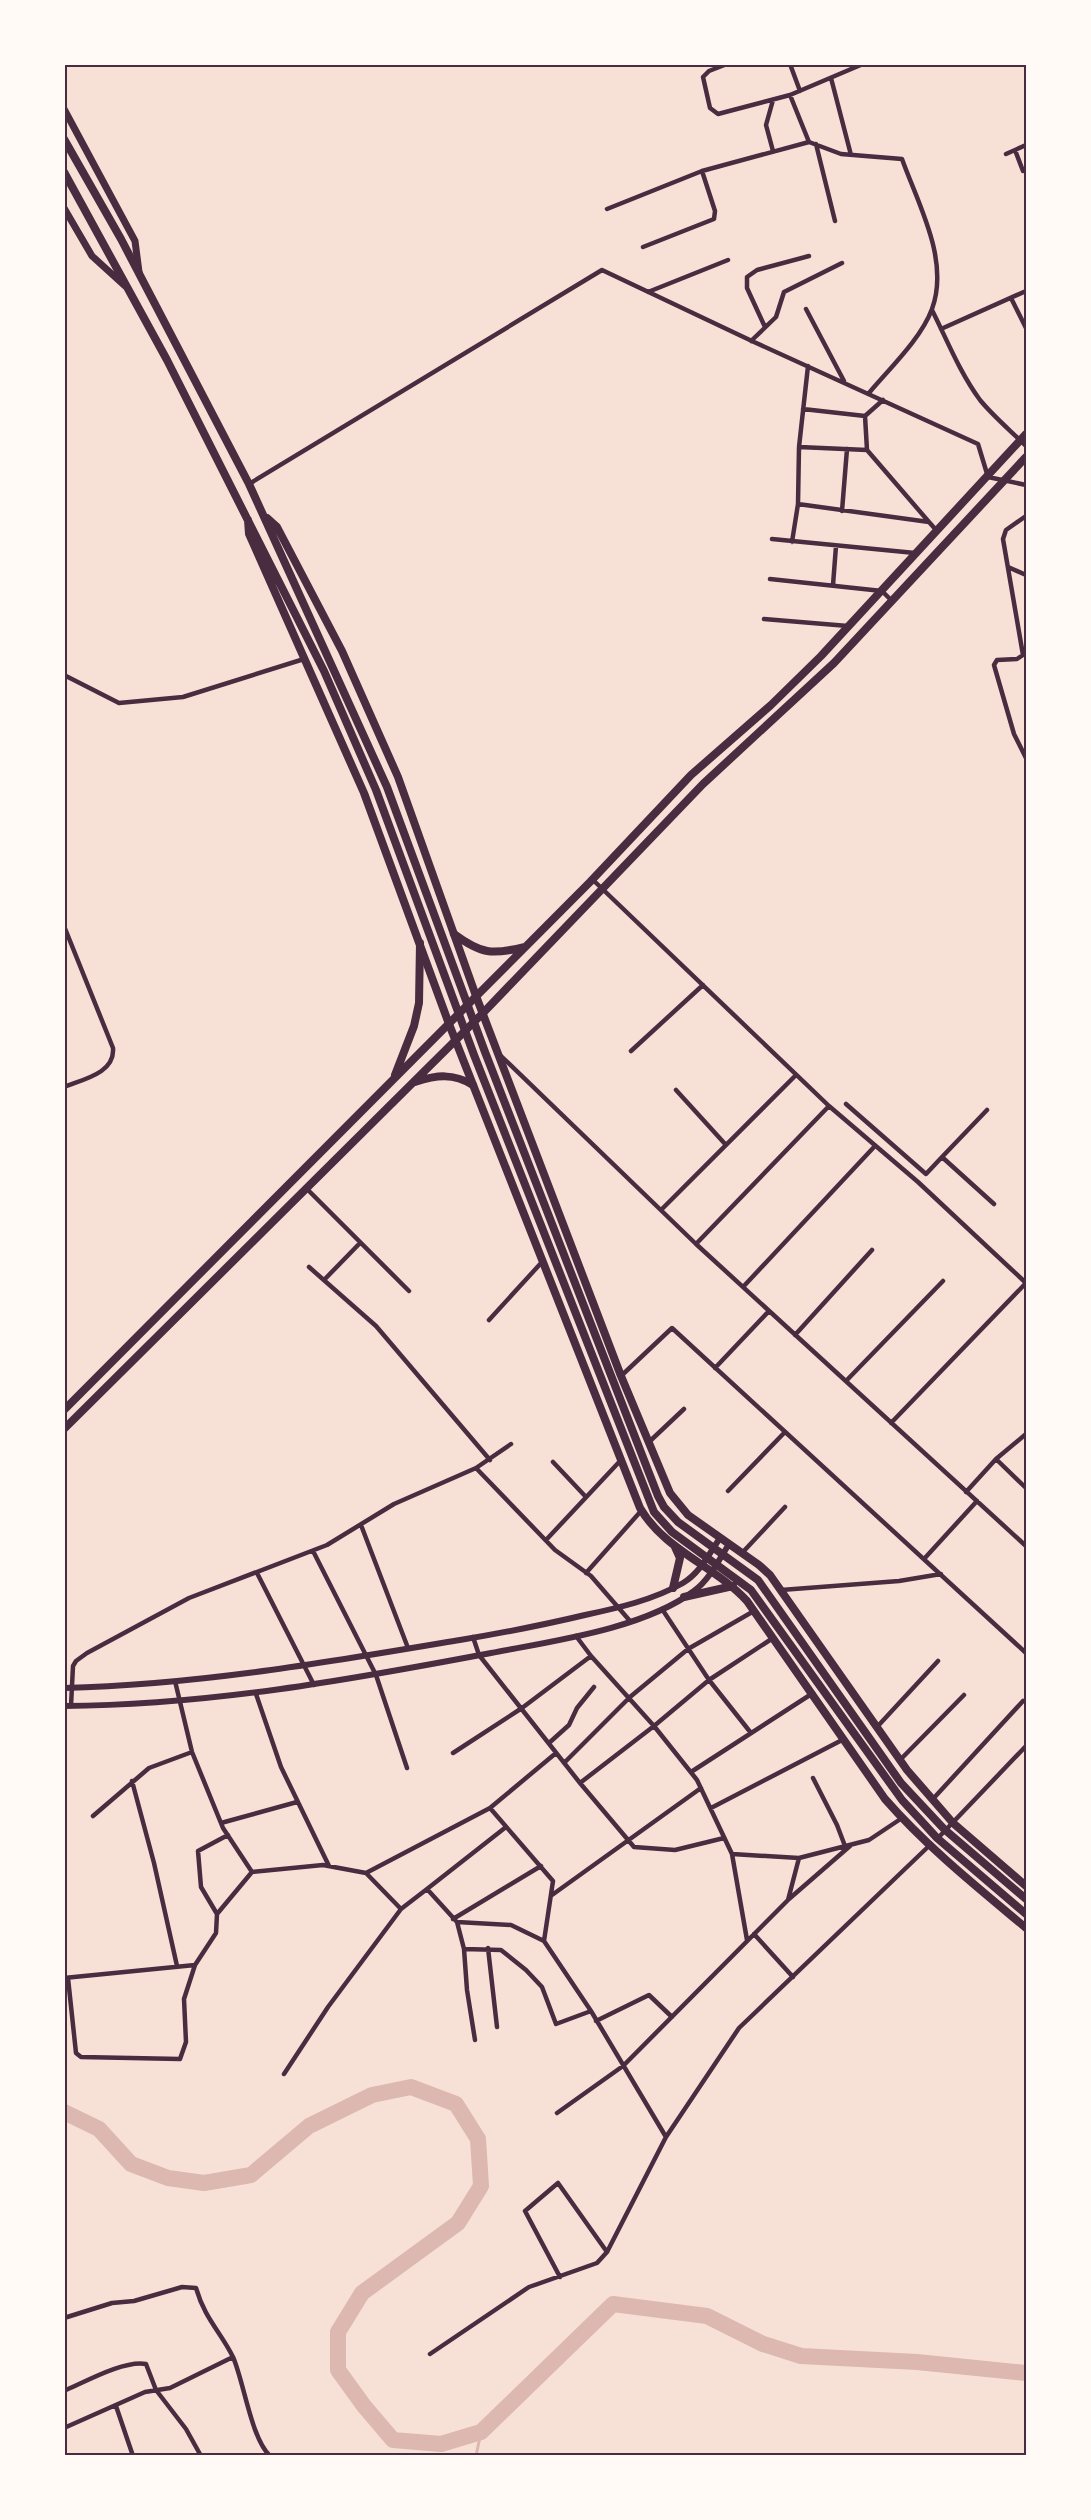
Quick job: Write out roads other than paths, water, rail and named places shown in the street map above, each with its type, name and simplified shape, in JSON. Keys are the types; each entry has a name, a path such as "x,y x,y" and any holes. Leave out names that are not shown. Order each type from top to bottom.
{"main road":[{"path":"64,109 135,241 140,274"},
{"path":"64,139 121,238 249,484 387,787 485,1052 664,1507 678,1522 758,1580 901,1783 944,1829 1026,1899"},
{"path":"64,172 129,290 247,516 324,671 376,790 474,1055 654,1512 672,1532 751,1590 902,1800 937,1838 1026,1914"},
{"path":"64,208 92,256 129,290"},
{"path":"64,1410 477,996 691,775 771,705 849,626 1024,440"},
{"path":"64,1429 483,1013 604,890 703,784 834,663 1026,457"},
{"path":"247,516 249,534 364,793 449,1023 641,1511 661,1536 733,1586 754,1611 813,1693 885,1799 929,1846 1026,1929"},
{"path":"264,516 277,527 342,651 398,777 483,1013 621,1376 648,1443 677,1504 759,1565 781,1590 900,1760 932,1800 953,1823 1026,1886"},
{"path":"454,934 483,952 500,953 525,947"},
{"path":"393,1080 414,1026 419,1003 420,943"},
{"path":"412,1083 444,1075 459,1078 473,1085"},
{"path":"673,1588 680,1557 674,1545"},
{"path":"684,1598 733,1586"}],"street":[{"path":"727,64 710,71 703,77 712,111 718,114 790,95 863,64"},
{"path":"790,64 800,91"},
{"path":"831,78 851,154"},
{"path":"790,95 809,142"},
{"path":"773,100 766,125 773,151"},
{"path":"607,210 702,171 809,142 841,154 902,159 933,244 938,279 932,310 912,342 869,393"},
{"path":"816,144 835,221"},
{"path":"1006,154 1026,145"},
{"path":"1015,150 1023,171"},
{"path":"643,247 714,219 715,211 702,171"},
{"path":"765,327 747,288 747,277 757,270 809,256"},
{"path":"648,292 728,260"},
{"path":"751,341 779,312 781,295 784,292 842,263"},
{"path":"249,484 602,270 751,341 978,444 988,477 1026,485"},
{"path":"941,329 1026,291"},
{"path":"1011,298 1026,328"},
{"path":"806,309 844,383"},
{"path":"932,310 964,374 980,399 999,421 1024,440"},
{"path":"792,542 798,504 799,447 808,366"},
{"path":"803,409 865,416 884,400"},
{"path":"865,416 867,450 938,532"},
{"path":"799,447 867,450"},
{"path":"842,512 847,449"},
{"path":"798,504 842,512 929,522"},
{"path":"1026,516 1003,534 1023,655 1017,659 997,660 994,665 1014,734 1026,758"},
{"path":"772,538 792,542 917,553"},
{"path":"833,585 836,546"},
{"path":"1008,567 1026,575"},
{"path":"770,579 882,591 893,602"},
{"path":"764,619 849,626"},
{"path":"64,675 119,703 183,697 304,659"},
{"path":"592,879 703,986 717,996 829,1106 874,1147 918,1182 1026,1283 891,1423"},
{"path":"64,926 113,1055 109,1066 103,1071 64,1087"},
{"path":"631,1051 703,986"},
{"path":"499,1054 696,1244 1026,1546"},
{"path":"661,1210 796,1075"},
{"path":"676,1090 726,1145"},
{"path":"846,1104 926,1174 987,1110"},
{"path":"696,1244 829,1106"},
{"path":"743,1287 874,1147"},
{"path":"942,1157 994,1204"},
{"path":"306,1188 409,1291"},
{"path":"324,1280 360,1243"},
{"path":"795,1335 872,1250"},
{"path":"489,1320 543,1262"},
{"path":"309,1267 376,1326 490,1460"},
{"path":"846,1381 943,1281"},
{"path":"715,1368 769,1311"},
{"path":"621,1376 672,1328 1026,1653"},
{"path":"648,1443 684,1409"},
{"path":"728,1491 785,1432"},
{"path":"966,1492 996,1460 1025,1438"},
{"path":"511,1444 476,1468 394,1504 327,1545 189,1599 80,1657 74,1666 68,1706 179,1702 256,1694 376,1675 576,1636 662,1610 684,1598 696,1590 729,1544"},
{"path":"546,1540 621,1460"},
{"path":"996,1460 1026,1488"},
{"path":"553,1462 586,1497"},
{"path":"476,1468 555,1550 586,1573 630,1621"},
{"path":"924,1559 977,1501"},
{"path":"742,1553 785,1507"},
{"path":"586,1573 641,1511"},
{"path":"361,1525 408,1648"},
{"path":"64,1688 175,1681 305,1667 527,1628 618,1608 673,1588 696,1573 720,1538"},
{"path":"313,1551 376,1675 407,1768"},
{"path":"257,1573 314,1685"},
{"path":"781,1590 899,1581 941,1574"},
{"path":"662,1610 709,1680 751,1733"},
{"path":"564,1763 630,1697 688,1648 754,1611"},
{"path":"576,1636 654,1726 701,1788 732,1854 747,1940"},
{"path":"473,1637 479,1655 580,1783 634,1847 675,1850 724,1838"},
{"path":"580,1783 709,1680 773,1638"},
{"path":"453,1753 522,1708 591,1656"},
{"path":"877,1728 938,1660"},
{"path":"175,1681 192,1752 221,1823 252,1872"},
{"path":"549,1743 569,1725 577,1708 594,1687"},
{"path":"691,1772 813,1693"},
{"path":"256,1694 280,1767 329,1866"},
{"path":"900,1760 964,1695"},
{"path":"932,1800 1023,1701"},
{"path":"711,1809 844,1738"},
{"path":"430,2354 529,2287 597,2263 607,2252 666,2137 739,2028 953,1823 1026,1746"},
{"path":"93,1816 149,1768 192,1752"},
{"path":"366,1873 490,1808 556,1753"},
{"path":"813,1778 845,1846"},
{"path":"132,1781 154,1863 177,1966"},
{"path":"551,1895 701,1788"},
{"path":"221,1823 297,1802"},
{"path":"490,1808 553,1881 544,1941"},
{"path":"732,1854 799,1858 868,1840 902,1818"},
{"path":"284,2074 328,2007 401,1909 507,1827"},
{"path":"195,1965 66,1978 76,2053 81,2057 180,2059 186,2042 184,1999 195,1965 216,1933 217,1914 201,1887 198,1851 228,1835"},
{"path":"557,2113 623,2066 785,1903 852,1844"},
{"path":"785,1903 788,1900 799,1858"},
{"path":"217,1914 252,1872 329,1866 366,1873 401,1909"},
{"path":"455,1921 541,1866"},
{"path":"427,1889 455,1921 464,1949 467,1990 475,2040"},
{"path":"455,1921 511,1925 544,1941 591,2011 666,2137"},
{"path":"754,1934 793,1977"},
{"path":"488,1948 497,2027"},
{"path":"464,1949 501,1950 526,1970 542,1987 556,2024 591,2011"},
{"path":"596,2021 649,1995 672,2017"},
{"path":"560,2277 525,2211 558,2183 607,2252"},
{"path":"64,2318 112,2303 134,2301 182,2287 196,2288 202,2307 233,2357 260,2443 270,2456"},
{"path":"64,2428 145,2392 170,2388 233,2357"},
{"path":"64,2391 116,2369 140,2363 146,2364 156,2390 186,2429 201,2456"},
{"path":"116,2406 133,2456"}],"waterway":[{"path":"64,2112 99,2129 131,2164 168,2178 204,2183 251,2175 309,2126 372,2095 411,2087 456,2104 478,2139 481,2186 458,2223 362,2293 338,2332 338,2370 393,2440 441,2444 481,2432 613,2304 707,2316 763,2344 801,2356 917,2362 1026,2373"},
{"path":"476,2456 481,2432"}]}
